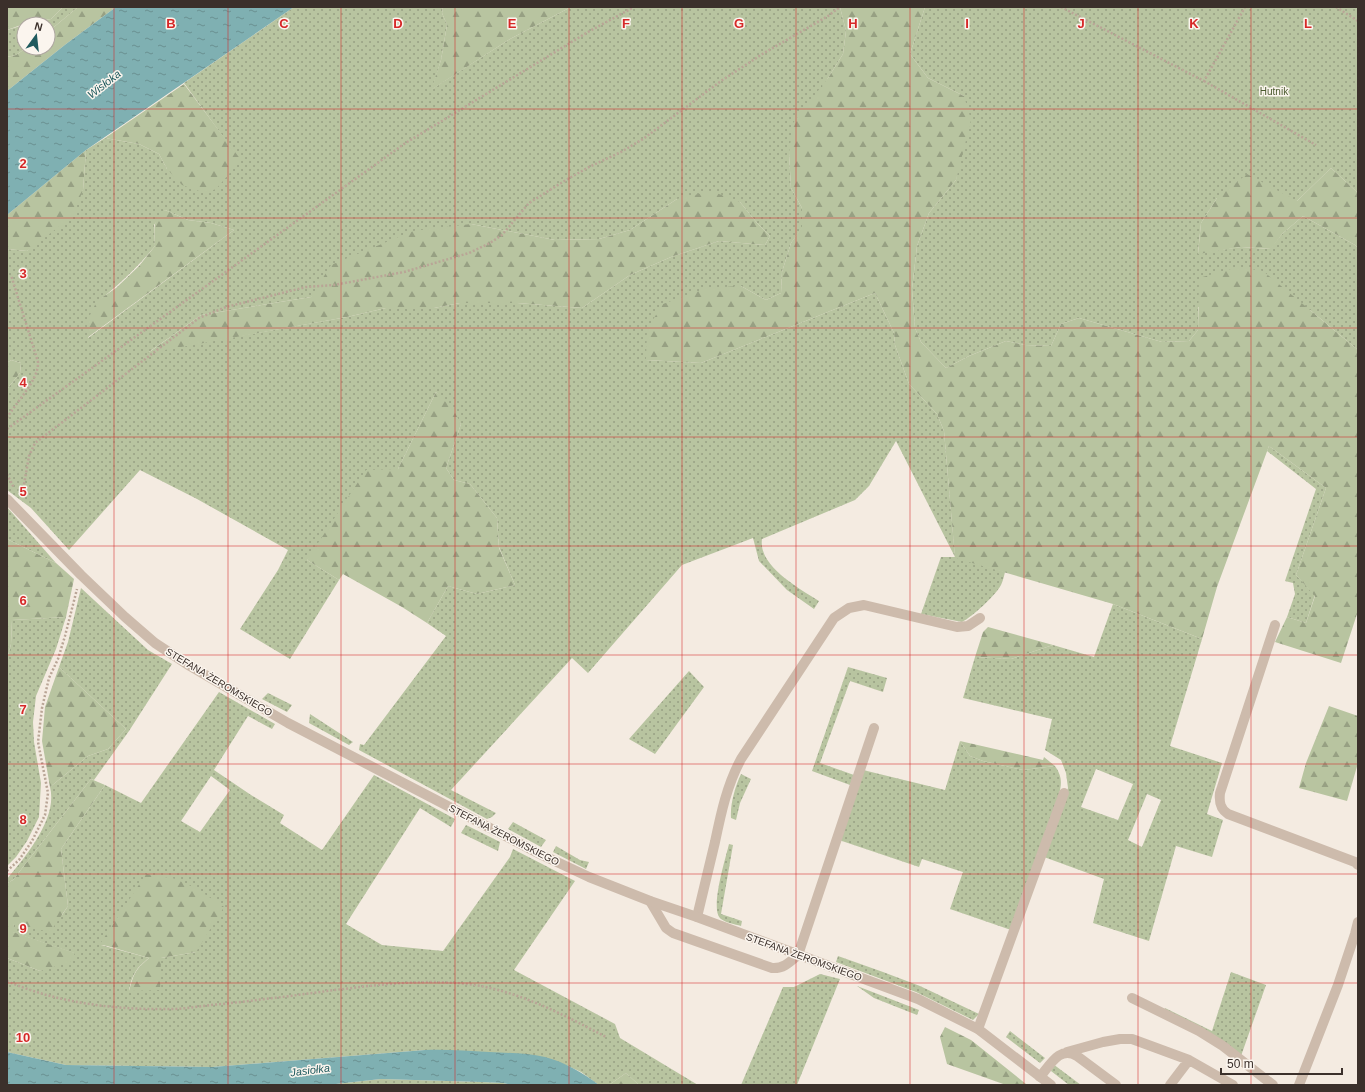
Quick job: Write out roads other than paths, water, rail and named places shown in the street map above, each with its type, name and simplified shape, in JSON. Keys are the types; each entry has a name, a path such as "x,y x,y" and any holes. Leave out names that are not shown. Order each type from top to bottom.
{"street":[{"name":"STEFANA ŻEROMSKIEGO","path":"7,499 81,575 125,617 162,648 288,723 554,862 588,877 918,999 978,1028 1044,1082"},
{"path":"697,917 721,816 734,772 834,618 849,608 864,605 957,627 968,626 980,618"},
{"path":"1275,625 1220,793 1220,803 1224,811 1228,814 1354,862 1358,865"},
{"path":"650,901 666,928 673,933 772,968 781,968 788,964 798,955 874,728"},
{"path":"978,1028 1064,793"},
{"path":"1299,1085 1338,985 1358,922"},
{"path":"1132,998 1199,1031 1223,1046 1273,1085"},
{"path":"1044,1082 1056,1057 1067,1052 1104,1042 1120,1039 1132,1039 1189,1060 1233,1085"},
{"path":"1067,1052 1077,1056 1116,1085"},
{"path":"1170,1085 1189,1060"}],"water":[{"name":"Wisłoka","path":"116,7 294,7 86,150 7,215 7,91 51,56 56,56 56,52"},
{"name":"Jasiołka","path":"425,1050 517,1053 545,1057 574,1068 599,1085 513,1085 481,1082 381,1079 327,1085 7,1085 7,1052 66,1065 212,1067"}],"park label":[{"name":"Hutnik","path":"1274,91"}]}
